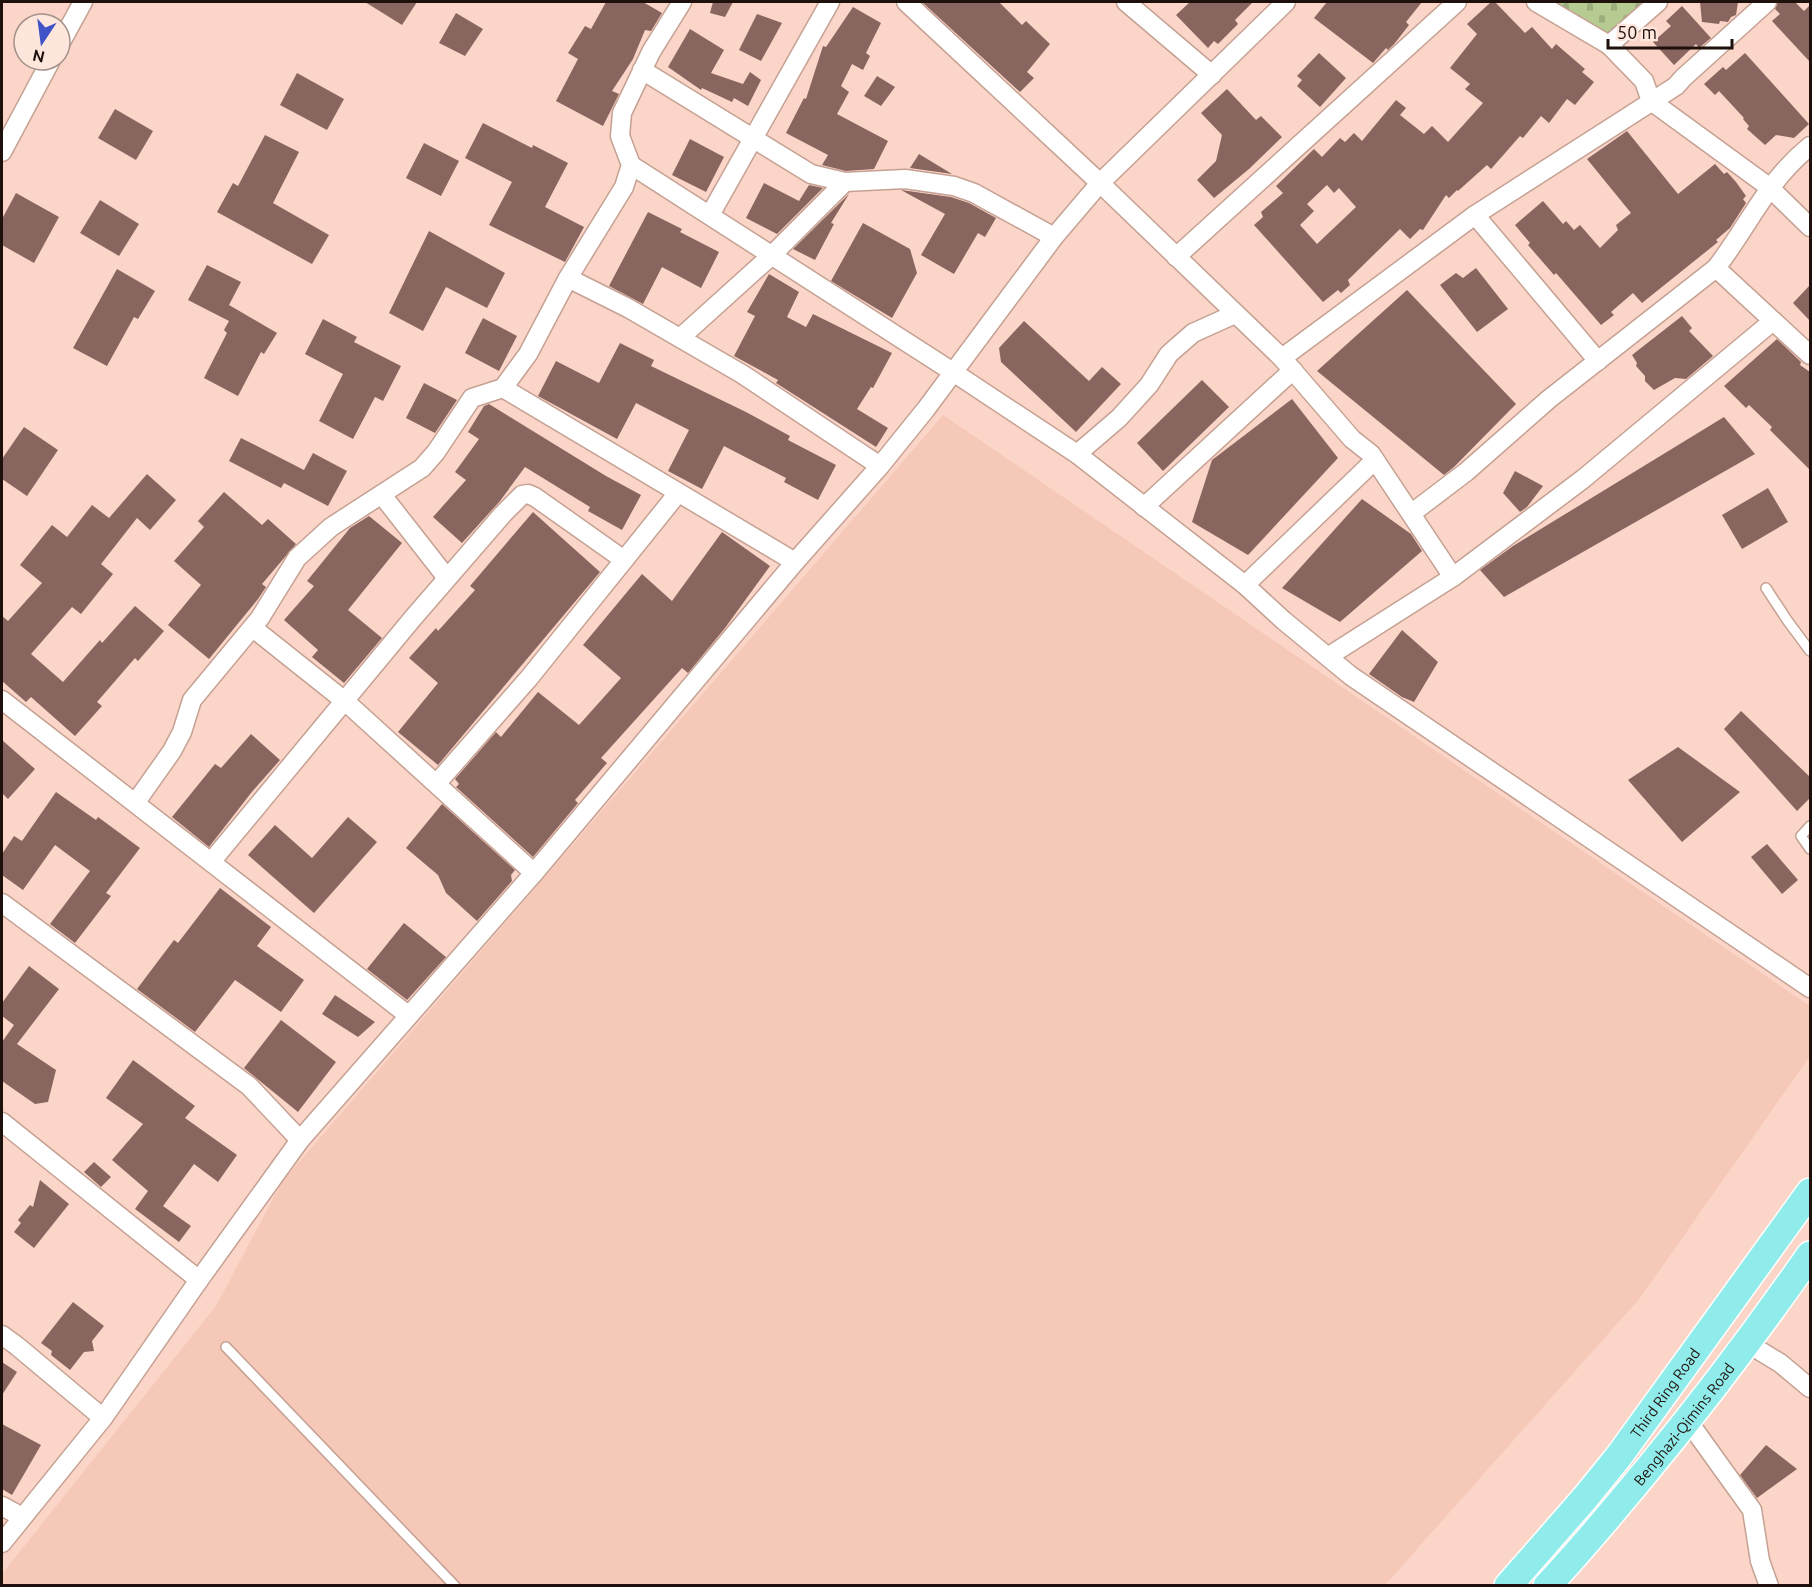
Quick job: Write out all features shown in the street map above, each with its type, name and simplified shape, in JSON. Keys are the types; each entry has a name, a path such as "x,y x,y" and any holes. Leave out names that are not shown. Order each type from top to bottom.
{"main road":[{"name":"Third Ring Road","path":"1508,1586 1619,1456 1810,1192"},
{"name":"Benghazi-Qimins Road","path":"1547,1586 1606,1522 1688,1421 1810,1255"}],"street":[{"path":"72,22 83,2"},
{"path":"136,802 172,751 182,732 192,700 253,628 297,558 331,527 412,476 429,461 472,398 503,388 528,354 568,278 621,194 630,165 620,136 620,122 629,95 682,2"},
{"path":"710,215 830,2"},
{"path":"906,2 1100,183 1288,364 1352,439 1375,460 1453,577"},
{"path":"1126,2 1212,75"},
{"path":"2,1543 104,1418 199,1280 300,1140 534,873 795,562 880,466 1054,237 1100,183 1286,2"},
{"path":"1176,257 1457,2"},
{"path":"1536,2 1609,45 1644,81 1651,101 1769,187 1810,227"},
{"path":"1609,45 1658,2"},
{"path":"1144,507 1288,364 1475,215 1676,86 1767,2"},
{"path":"642,70 811,174 845,182 905,179 954,186 974,193 1054,237"},
{"path":"2,152 45,72"},
{"path":"1412,513 1466,472 1549,399 1716,268 1734,245 1753,210 1769,187 1810,146"},
{"path":"630,165 1077,454 1245,585 1283,620 1361,683 1810,988"},
{"path":"680,338 772,255 845,182"},
{"path":"1475,215 1598,362"},
{"path":"1716,268 1810,355"},
{"path":"568,278 680,338 781,399 880,466"},
{"path":"1077,454 1149,386 1169,354 1193,333 1236,314"},
{"path":"1329,656 1453,577 1583,479 1773,321"},
{"path":"503,388 795,562"},
{"path":"1245,585 1375,460"},
{"path":"438,783 529,678 678,493"},
{"path":"211,862 447,578 509,507 525,494 532,495 544,503 624,560"},
{"path":"382,495 447,578"},
{"path":"253,628 345,702 438,783 534,873"},
{"path":"2,699 408,1015"},
{"path":"2,903 249,1086 300,1140"},
{"path":"2,1122 199,1280"},
{"path":"2,1335 104,1418"},
{"path":"1747,1343 1780,1364 1810,1388"},
{"path":"1688,1421 1752,1510 1760,1561 1769,1586"},
{"path":"2,1506 22,1517"}],"lane":[{"path":"1766,588 1810,651"},
{"path":"1810,826 1801,836 1810,849"},
{"path":"226,1347 454,1586"}],"shaded area":[{"path":"943,415 1810,1006 1810,1056 1640,1298 1385,1585 2,1586 2,1574 216,1306 282,1182"}],"green space":[{"path":"1548,2 1647,2 1607,37"}],"building":[{"path":"365,2 417,2 402,25"},
{"path":"606,2 643,2 662,13 651,31 645,30 633,59 612,91 619,94 603,126 556,101 578,59 568,53 585,26 591,29"},
{"path":"713,2 733,2 725,17 710,13"},
{"path":"922,2 999,2 1022,25 1026,21 1050,44 1027,72 1034,78 1020,92"},
{"path":"1190,2 1253,2 1235,20 1238,24 1218,44 1214,41 1208,48 1176,15"},
{"path":"1327,2 1422,2 1406,22 1409,25 1395,43 1388,50 1386,48 1373,63 1314,18"},
{"path":"1491,2 1495,2 1525,33 1532,27 1552,49 1556,44 1585,69 1582,72 1594,82 1575,105 1567,99 1549,123 1541,116 1523,138 1520,136 1491,169 1487,165 1449,198 1446,195 1423,230 1420,229 1410,239 1400,229 1348,280 1350,285 1341,293 1338,290 1323,302 1254,225 1263,217 1261,212 1283,193 1276,186 1314,149 1322,157 1340,138 1345,142 1354,133 1362,141 1396,100 1406,108 1400,115 1424,134 1432,126 1448,142 1483,103 1465,89 1470,84 1450,68 1477,34 1467,24","holes":["1327,185 1334,193 1339,188 1356,207 1317,244 1300,225 1314,211 1307,204"]},
{"path":"1700,2 1738,2 1736,15 1728,22 1720,21 1719,24 1702,22"},
{"path":"1778,2 1795,2 1804,11 1810,5 1810,62 1772,21 1780,14 1775,9"},
{"path":"1682,6 1711,38 1699,48 1696,44 1674,65 1653,42 1671,26 1666,21"},
{"path":"853,7 881,23 866,53 870,56 863,70 852,64 841,86 849,92 837,114 888,141 874,169 846,171 822,165 828,155 786,133 804,98 806,99 823,46 826,47"},
{"path":"456,13 483,29 465,56 439,43"},
{"path":"757,14 782,23 761,61 739,50"},
{"path":"690,29 724,50 711,73 743,84 750,72 761,80 748,106 734,98 732,102 702,88 701,90 668,67"},
{"path":"1319,53 1346,78 1320,107 1297,86 1302,80 1297,76"},
{"path":"1745,53 1809,124 1794,138 1776,135 1765,145 1747,129 1749,126 1744,118 1719,91 1715,95 1704,84 1723,67 1726,70"},
{"path":"297,73 344,99 327,130 280,105"},
{"path":"877,76 895,87 881,106 864,96"},
{"path":"1227,89 1256,120 1261,116 1282,137 1214,198 1197,180 1216,161 1222,135 1201,113"},
{"path":"115,109 153,131 136,160 98,138"},
{"path":"483,123 568,163 545,207 584,227 565,262 489,225 512,182 465,158"},
{"path":"1627,131 1678,194 1715,164 1736,182 1746,196 1743,199 1746,203 1730,228 1716,240 1718,242 1642,303 1633,293 1611,312 1614,315 1601,325 1556,273 1554,275 1528,245 1530,243 1515,225 1543,201 1563,224 1566,221 1574,230 1580,225 1600,248 1618,230 1616,225 1631,213 1587,159"},
{"path":"265,135 299,152 273,203 329,235 312,264 217,212 233,183 238,186"},
{"path":"690,139 724,157 706,192 672,175"},
{"path":"424,143 459,161 441,196 406,178"},
{"path":"919,154 952,174 910,168"},
{"path":"764,183 799,201 809,185 823,188 777,234 746,218"},
{"path":"901,190 951,197 969,203 996,218 985,237 978,233 954,274 921,255 945,214"},
{"path":"16,193 59,217 34,263 2,245 2,219"},
{"path":"849,194 831,223 834,224 815,260 793,249"},
{"path":"100,200 139,224 119,256 80,233"},
{"path":"648,212 682,229 680,232 719,252 701,288 662,267 643,304 609,286"},
{"path":"863,223 910,249 917,273 892,318 831,281"},
{"path":"429,231 505,273 487,308 446,287 423,331 389,313"},
{"path":"207,265 241,282 229,305 277,333 264,354 261,352 238,396 204,378 227,333 224,330 229,321 188,300"},
{"path":"1476,268 1508,309 1477,332 1440,285 1456,273 1463,278"},
{"path":"117,269 155,291 138,319 134,317 107,366 73,348"},
{"path":"769,274 799,292 787,317 806,327 813,314 892,353 873,388 871,387 857,409 888,428 876,447 776,383 778,380 734,356 755,316 747,312"},
{"path":"1810,285 1810,321 1793,303"},
{"path":"1407,290 1516,404 1444,475 1317,371"},
{"path":"1682,316 1692,328 1689,331 1713,356 1686,379 1675,378 1654,390 1645,381 1645,376 1636,366 1637,363 1632,355"},
{"path":"483,318 517,336 499,371 465,353"},
{"path":"323,319 357,337 354,342 401,366 383,401 375,397 353,439 319,421 343,374 305,354"},
{"path":"1024,321 1089,381 1102,367 1121,384 1076,432 1001,362 999,348"},
{"path":"1777,339 1801,362 1800,365 1810,372 1810,470 1770,430 1772,427 1749,405 1746,408 1724,386"},
{"path":"620,343 654,360 651,366 746,412 790,436 788,440 836,465 818,500 784,482 786,478 724,446 702,489 668,471 689,430 636,403 617,439 538,396 556,361 599,383"},
{"path":"1202,380 1229,407 1163,471 1137,443"},
{"path":"424,383 457,400 435,433 406,418"},
{"path":"1292,399 1338,458 1248,555 1192,522 1212,460"},
{"path":"489,404 641,495 622,530 588,511 590,507 525,467 500,501 462,543 433,517 466,480 455,472 479,439 468,432 484,406"},
{"path":"1724,417 1755,454 1504,597 1480,570 1513,546"},
{"path":"24,427 58,450 27,496 2,479 2,459"},
{"path":"241,438 304,470 313,453 347,471 328,506 284,483 281,488 229,461"},
{"path":"1515,471 1543,486 1527,507 1520,512 1503,493"},
{"path":"147,474 176,500 150,530 137,518 101,564 113,574 81,614 72,607 31,654 63,682 100,640 102,643 135,606 164,631 138,661 135,658 97,702 102,706 75,736 31,697 26,702 2,681 2,616 8,621 42,583 20,565 52,525 67,537 92,505 109,518"},
{"path":"1768,488 1788,522 1742,549 1722,515"},
{"path":"224,492 262,525 268,519 296,544 262,584 266,587 258,599 209,659 168,625 201,585 174,561 204,527 198,521"},
{"path":"1362,499 1411,534 1422,551 1340,622 1282,588"},
{"path":"533,512 600,572 438,765 398,732 438,683 409,658 436,628 438,631 475,590 470,586"},
{"path":"369,516 402,543 348,610 382,638 344,683 312,657 318,650 284,620 314,586 307,581 350,528"},
{"path":"722,532 770,566 725,628 688,673 682,668 601,758 607,763 575,800 578,803 533,857 456,787 459,784 455,779 496,732 501,737 538,692 579,725 621,678 583,645 642,574 672,601"},
{"path":"1402,630 1438,662 1414,702 1402,697 1369,674"},
{"path":"1741,711 1810,777 1810,798 1797,811 1724,729"},
{"path":"251,734 280,760 209,847 172,817 215,764 221,768"},
{"path":"2,740 35,769 8,799 2,793"},
{"path":"1678,747 1740,792 1682,842 1628,780"},
{"path":"56,792 96,820 98,817 140,848 106,893 111,896 75,943 50,924 90,871 55,845 23,890 2,875 2,854 14,836 22,841"},
{"path":"442,804 515,870 511,875 512,881 477,921 446,893 438,875 406,848"},
{"path":"348,817 377,842 314,913 248,855 275,825 312,858"},
{"path":"1767,844 1798,880 1782,894 1751,857"},
{"path":"220,888 271,927 257,946 304,980 281,1012 235,980 195,1032 137,989 174,940 178,943"},
{"path":"404,923 446,957 407,1000 367,969"},
{"path":"29,966 59,989 17,1044 56,1070 48,1102 35,1104 2,1081 2,1042 14,1025 2,1016 2,1003"},
{"path":"335,995 375,1022 358,1037 322,1014"},
{"path":"281,1020 336,1062 298,1112 244,1068"},
{"path":"133,1060 195,1106 185,1118 237,1155 218,1182 194,1164 163,1206 191,1226 179,1242 135,1209 148,1191 112,1160 143,1124 106,1098"},
{"path":"94,1162 111,1177 101,1187 84,1172"},
{"path":"40,1180 69,1204 34,1248 14,1232 21,1223 18,1220 30,1205 33,1207"},
{"path":"73,1302 104,1326 92,1341 94,1351 84,1352 70,1370 51,1355 52,1351 41,1343"},
{"path":"2,1362 17,1372 2,1395"},
{"path":"2,1424 41,1445 12,1495 2,1489"},
{"path":"1766,1445 1797,1469 1757,1498 1740,1475"}]}
